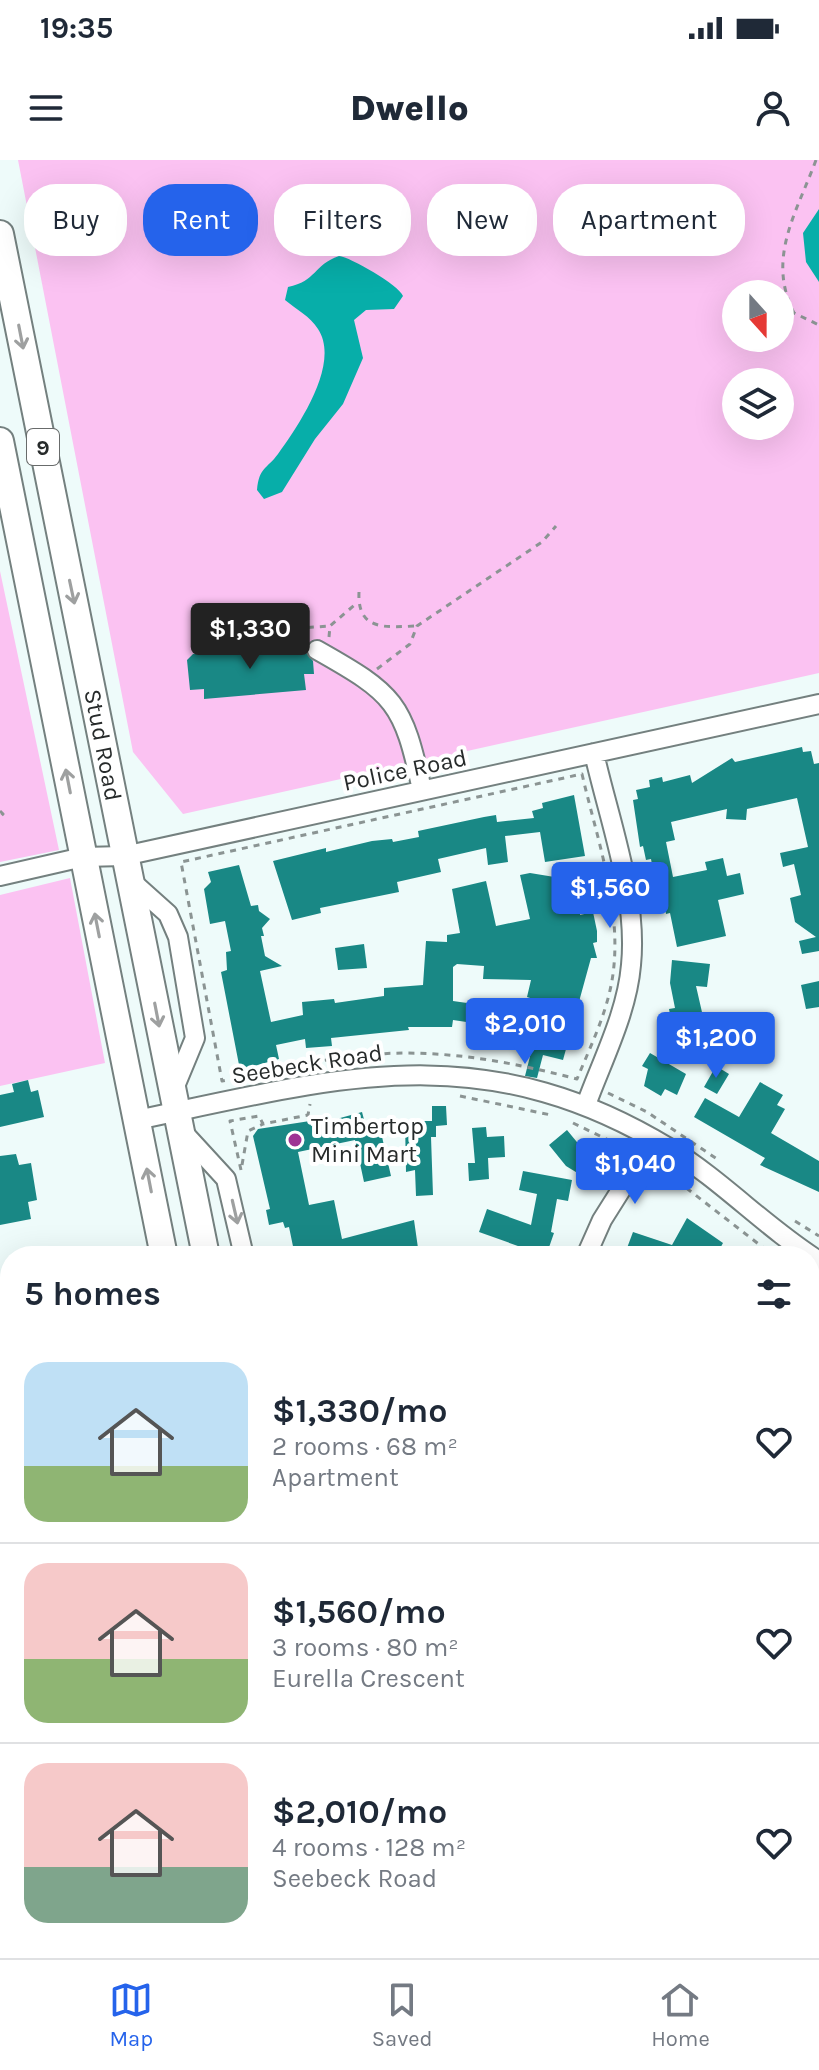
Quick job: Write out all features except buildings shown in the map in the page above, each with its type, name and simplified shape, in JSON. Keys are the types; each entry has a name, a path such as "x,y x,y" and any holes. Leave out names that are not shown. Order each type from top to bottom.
{"highway":[{"name":"Stud Road","path":"0,234 7,307 204,1246"},
{"name":"Stud Road","path":"0,441 162,1246"}],"street":[{"path":"322,653 388,695 406,724 422,790"},
{"name":"Police Road","path":"0,876 83,857 127,868 422,790 819,704"},
{"path":"586,1105 624,999 632,951 627,900 594,753"},
{"path":"127,868 168,914 178,937 195,1038 177,1111 226,1179 242,1246"},
{"name":"Seebeck Road","path":"137,1120 354,1076 406,1074 496,1081 586,1105 653,1139 686,1159 795,1246"},
{"path":"590,1246 602,1220 653,1139"}],"path":[{"path":"816,160 783,240 781,262 782,282 794,313 819,325"},
{"path":"364,677 410,644 417,626 542,542 556,526"},
{"path":"359,592 358,602 366,619 380,625 417,626"},
{"path":"322,653 330,626 358,602"},
{"path":"236,632 330,626"},
{"path":"577,1079 608,1001 616,945 609,893 582,774"},
{"path":"449,1095 553,1116"},
{"path":"242,1172 243,1143 252,1127 308,1115 307,1105 321,1102"},
{"path":"230,1121 259,1116 263,1124"},
{"path":"244,1119 252,1127"},
{"path":"567,1120 627,1149"},
{"path":"656,1165 761,1246"}],"shaded area":[{"path":"18,160 819,160 819,673 183,814 133,752 37,256 127,256 127,184 24,184 24,191"},
{"path":"0,571 59,850 0,862"},
{"path":"70,878 105,1063 0,1086 0,895"}],"water":[{"path":"819,209 819,282 806,262 803,233"},
{"path":"339,256 353,261 393,285 403,296 394,309 366,310 354,320 363,358 343,404 315,439 282,492 264,499 257,490 260,477 306,411 321,377 324,359 324,343 315,324 285,300 288,287 305,281"}],"place":[{"name":"Timbertop Mini Mart","path":"295,1140"}]}
